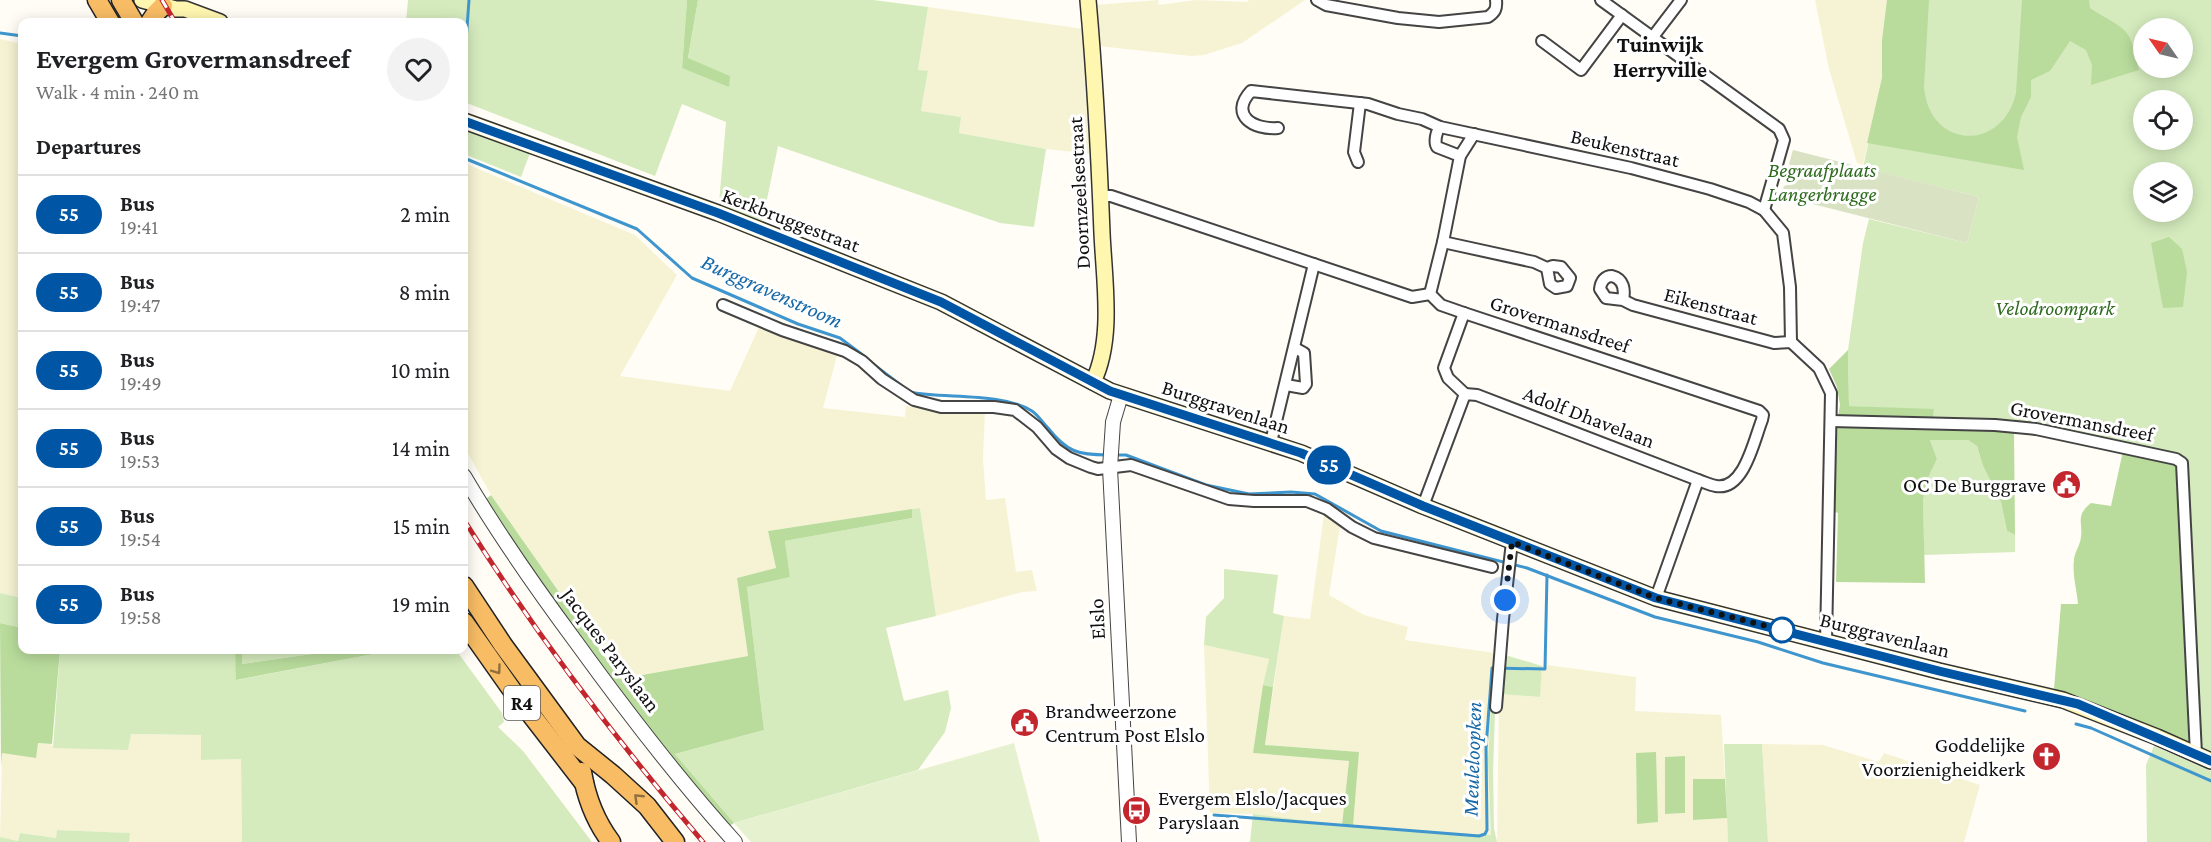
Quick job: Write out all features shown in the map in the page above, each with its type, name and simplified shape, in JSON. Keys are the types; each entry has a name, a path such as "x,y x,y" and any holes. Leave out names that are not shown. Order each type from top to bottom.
{"highway":[{"path":"97,0 108,18"},
{"path":"121,0 132,18"},
{"path":"153,18 156,13 177,4"},
{"name":"R4","path":"468,592 503,645 578,746 646,806 675,842"},
{"name":"R4","path":"468,628 512,690 584,783"},
{"name":"R4","path":"578,746 584,783 602,829 611,842"}],"main road":[{"path":"142,0 177,4 207,18"},
{"name":"Doornzeelsestraat","path":"1088,0 1101,196 1105,343 1102,359 1093,382"},
{"name":"Kerkbruggestraat","path":"468,122 718,213 931,298 1093,382"},
{"name":"Burggravenlaan","path":"1093,382 1121,395 1301,453 1423,506 1656,598 1939,671 2078,704 2211,761"}],"street":[{"path":"1317,0 1326,5 1398,18 1439,22 1488,17 1495,13 1496,0"},
{"path":"1601,0 1779,129 1784,140 1764,210"},
{"path":"1652,38 1681,0"},
{"path":"1542,41 1581,70 1622,15"},
{"name":"Beukenstraat","path":"1278,128 1266,129 1253,125 1246,119 1243,114 1243,105 1246,96 1251,91 1379,107 1422,119 1440,127 1631,168 1749,202 1764,210 1783,233 1790,287 1791,342"},
{"path":"1358,162 1354,152 1360,103"},
{"path":"1440,127 1436,138 1437,147 1460,156"},
{"path":"1101,196 1111,196 1412,297 1430,294 1460,156 1474,134"},
{"path":"1443,242 1534,262 1547,268"},
{"path":"1271,442 1314,264"},
{"name":"Grovermansdreef","path":"1430,294 1441,305 1759,411 1763,415 1752,447"},
{"name":"Eikenstraat","path":"1623,300 1774,343 1791,342"},
{"path":"723,305 782,330 845,351 914,400 933,406 994,407 1015,410 1037,427 1056,449 1069,458 1091,467 1125,464 1229,499 1307,501 1327,509 1352,527 1374,538 1492,567"},
{"path":"1423,506 1465,394 1448,378 1444,368 1464,313"},
{"path":"1791,342 1811,359 1825,377 1831,393 1826,641"},
{"path":"1286,385 1303,388 1306,384 1305,353 1295,348"},
{"name":"Adolf Dhavelaan","path":"1465,394 1477,395 1718,487 1732,484 1741,475 1752,447"},
{"name":"Elslo","path":"1121,395 1115,410 1110,465 1129,842"},
{"name":"Grovermansdreef","path":"1831,422 1995,425 2036,429 2176,459 2181,463 2196,754"},
{"path":"1656,598 1698,480"},
{"name":"Jacques Paryslaan","path":"468,482 520,564 600,676 735,842"},
{"path":"1496,707 1512,542"}],"shaded area":[{"path":"1158,0 1159,5 1196,0 1247,2 1249,0 1305,0 1242,43 1204,55 1191,56 1098,46 1095,5"},
{"path":"1815,0 1887,0 1882,41 1882,78 1863,165 1857,163 1829,69"},
{"path":"928,7 1084,29 1092,154 1046,149 959,133 961,117 921,111 928,72 918,71"},
{"path":"0,39 18,43 18,597 0,593"},
{"path":"468,165 635,235 677,275 620,376 730,391 760,325 838,352 823,408 905,417 906,405 934,409 985,410 983,459 986,500 1005,498 1016,572 1032,570 1037,591 1022,592 936,616 920,508 768,531 776,568 737,578 748,656 620,679 491,495 468,453"},
{"path":"1324,514 1340,526 1329,595 1364,615 1408,627 1405,640 1494,653 1488,761 1491,835 1353,826 1359,752 1265,745 1284,616 1310,619"},
{"path":"1204,645 1269,659 1253,753 1349,761 1342,825 1253,814 1210,813"},
{"path":"1542,666 1636,677 1635,711 1721,715 1725,779 1693,779 1694,820 1727,818 1728,842 1497,842 1499,694 1539,697","holes":["1636,753 1656,753 1657,822 1637,823","1666,757 1685,757 1685,813 1666,814"]},
{"path":"130,734 201,735 201,760 241,759 242,842 129,842 129,833 57,830 56,838 20,833 18,841 0,837 2,753 37,743 52,744 53,747 128,750"},
{"path":"1762,744 1823,745 1879,762 1884,753 1980,785 1964,842 1768,842"}],"green space":[{"path":"408,0 687,0 682,68 730,76 688,59 698,0 873,0 928,7 918,70 928,71 921,111 961,117 959,133 1046,149 1034,227 1000,223 778,146 762,223 719,203 726,122 682,104 655,176 468,104 468,18 406,18"},
{"path":"687,0 698,0 688,58 730,76 729,87 682,68"},
{"name":"Velodroompark","path":"1887,0 2211,0 2211,752 2190,743 2178,468 2174,464 2036,432 1931,428 1934,410 1849,406 1848,350 1863,243 1869,219 1967,243 1979,197 1863,168 1882,78 1882,41"},
{"path":"1887,0 1929,0 1924,87 1929,108 1939,123 1952,132 1967,136 1982,134 1996,126 2008,113 2016,93 2022,0 2089,0 2090,8 2125,30 2129,36 2133,48 2133,72 2091,85 2092,65 2086,50 2070,41 2050,71 2031,80 2031,97 2021,117 2017,137 2024,170 1867,143 1882,78 1882,41"},
{"path":"468,129 530,153 521,177 468,156"},
{"name":"Begraafplaats Langerbrugge","path":"1793,150 1979,197 1967,243 1781,196 1784,186 1791,184 1794,169 1789,164"},
{"path":"2169,237 2182,249 2187,272 2183,307 2163,308 2151,243"},
{"path":"1848,350 1849,406 1934,409 1932,428 2014,430 2015,535 2007,531 2001,502 1983,466 1977,446 1968,440 1930,440 1937,459 1927,480 1923,501 1925,583 1836,582 1838,513 1835,512 1836,428 1840,405 1837,387 1829,369"},
{"path":"1930,440 1968,440 1977,446 1983,466 2001,502 2007,531 2015,535 2015,552 1924,555 1923,501 1927,480 1937,459"},
{"path":"2123,451 2174,464 2178,468 2190,743 2054,689 2061,604 2078,604 2074,565 2081,537 2081,516 2091,503 2111,506"},
{"path":"491,495 620,679 748,656 737,578 776,568 768,531 912,509 912,518 785,541 790,577 747,587 764,730 675,754 734,823 728,827 632,708 571,626 486,499"},
{"path":"920,508 936,616 886,628 904,701 948,690 951,708 945,732 918,770 734,823 675,754 764,730 747,587 790,577 785,541 912,518 912,509"},
{"path":"1224,569 1278,575 1273,613 1284,616 1273,687 1263,685 1269,659 1204,645 1206,617 1224,598"},
{"path":"0,593 18,597 18,627 0,623"},
{"path":"0,623 18,627 18,654 60,654 52,744 38,743 36,758 2,753 1,767"},
{"path":"1494,653 1497,654 1493,771 1494,828 1497,842 1250,842 1253,814 1342,825 1491,835 1488,761"},
{"path":"60,654 235,654 237,680 374,654 459,654 502,713 504,722 498,727 523,751 592,842 242,842 241,759 201,760 201,735 131,734 128,750 53,748"},
{"path":"235,654 242,654 242,664 312,654 374,654 236,680"},
{"path":"242,654 312,654 242,664"},
{"path":"1502,654 1542,666 1540,697 1499,694"},
{"path":"1263,685 1273,687 1265,745 1359,752 1353,826 1342,825 1349,761 1253,753"},
{"path":"1014,743 1040,842 751,842 734,823"},
{"path":"1724,744 1762,744 1768,842 1728,842"},
{"path":"2154,746 2211,771 2211,842 2147,842 2146,765"},
{"path":"1656,752 1658,822 1637,824 1636,753"},
{"path":"1685,756 1685,813 1665,814 1665,757"},
{"path":"1693,779 1725,779 1727,818 1693,820"},
{"path":"57,830 130,833 129,842 0,842 0,837 18,841 20,833 56,838"}],"waterway":[{"path":"468,18 469,0"},
{"name":"Burggravenstroom","path":"0,33 18,35"},
{"name":"Burggravenstroom","path":"468,160 637,229 692,278 798,324 840,338 864,356"},
{"name":"Burggravenstroom","path":"869,361 902,386"},
{"name":"Burggravenstroom","path":"909,392 989,398 1020,405 1032,411 1067,447 1081,453 1108,455"},
{"name":"Burggravenstroom","path":"1115,455 1126,455 1206,485 1249,494 1291,492 1315,494 1381,531 1527,568 1655,617 1758,642 1823,663 2025,711"},
{"name":"Meuleloopken","path":"1214,815 1479,836 1485,834 1487,830 1486,748 1492,668 1545,669 1547,575"},
{"name":"Burggravenstroom","path":"2076,724 2091,728 2211,781"}],"railway":[{"path":"162,0 173,18"},
{"path":"468,526 519,604 577,685 703,842"}],"bus line":[{"name":"55","path":"468,122 718,213 941,302 1110,391 1301,453 1423,506 1656,598 1950,674 2078,704 2211,761"}],"place":[{"name":"OC De Burggrave","path":"2067,485"},
{"name":"Brandweerzone Centrum Post Elslo","path":"1024,723"},
{"name":"Goddelijke Voorzienigheidkerk","path":"2046,757"},
{"name":"Evergem Elslo/Jacques Paryslaan","path":"1137,810"}],"district":[{"name":"Tuinwijk Herryville","path":"1660,56"}],"route":[{"path":"1505,600 1512,542 1656,598 1782,630"}]}
